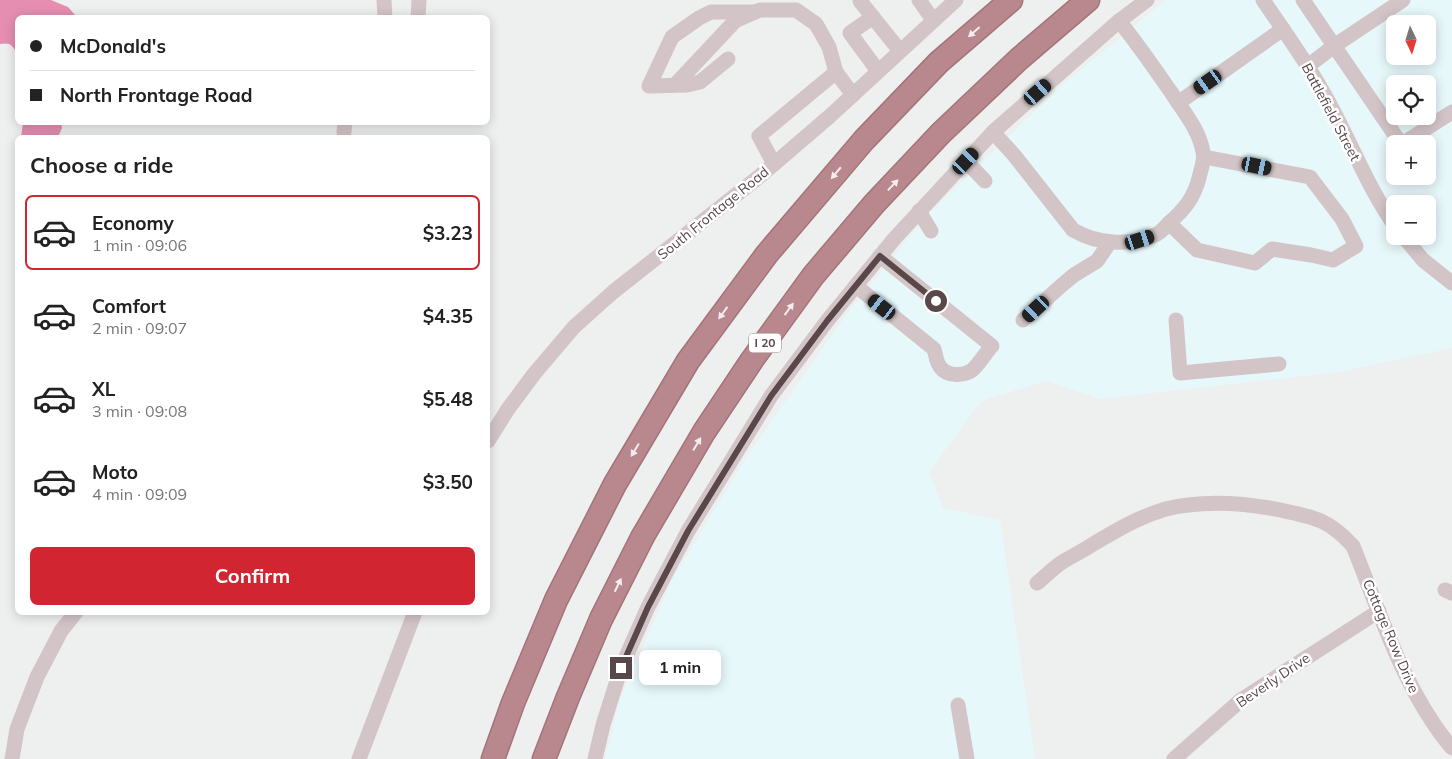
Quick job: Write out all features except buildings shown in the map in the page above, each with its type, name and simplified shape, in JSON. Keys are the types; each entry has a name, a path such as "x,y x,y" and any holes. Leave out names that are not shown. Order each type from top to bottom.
{"highway":[{"path":"493,759 513,703 556,600 611,492 688,361 767,254 864,140 939,62 1011,0"},
{"name":"I 20","path":"544,759 601,619 643,536 704,432 752,360 813,276 874,204 941,133 1020,58 1088,0"},
{"path":"560,759 601,619"},
{"path":"482,759 513,703"}],"street":[{"path":"384,0 385,15"},
{"path":"418,15 419,0"},
{"path":"919,0 933,20"},
{"name":"South Frontage Road","path":"490,438 508,409 534,374 574,327 614,292 774,164 853,95 956,0"},
{"path":"595,759 603,725 621,668 648,607 688,531 771,396 827,321 880,256 993,132 1119,21 1147,0"},
{"name":"Battlefield Street","path":"1263,0 1318,81 1372,191 1386,212"},
{"path":"1303,0 1395,135"},
{"path":"1308,66 1334,46 1403,0"},
{"path":"860,1 900,51"},
{"path":"674,85 735,21 760,10 796,10 816,24 829,46 836,72 853,95"},
{"path":"728,59 700,82 687,85 649,86 672,37 699,18 711,12 755,12"},
{"path":"873,17 850,33 878,71"},
{"path":"993,132 1014,155 1072,230 1096,241 1110,242 1140,240 1158,234 1183,211 1196,191 1204,157 1199,136 1137,42 1119,21"},
{"path":"1178,103 1283,29"},
{"path":"774,164 760,136 836,72"},
{"path":"1415,135 1452,112"},
{"path":"1169,223 1197,250 1255,262 1272,249 1333,260 1356,246 1342,219 1310,177 1204,157"},
{"path":"966,161 986,181"},
{"path":"919,211 931,231"},
{"path":"1023,320 1074,275 1097,261 1110,242"},
{"path":"1410,245 1423,260 1452,283"},
{"path":"856,286 934,349 937,362 945,372 962,374 972,370 992,346 880,256"},
{"path":"1176,320 1180,373 1279,364"},
{"name":"Cottage Row Drive","path":"1037,583 1060,564 1136,521 1166,509 1215,503 1258,506 1309,516 1326,522 1341,532 1353,546 1406,678 1435,725 1452,748"},
{"name":"Beverly Drive","path":"1174,759 1241,700 1379,611"},
{"path":"12,759 17,729 37,677 61,630 74,615"},
{"path":"359,759 414,615"},
{"path":"958,705 967,759"}],"shaded area":[{"path":"0,0 51,0 68,7 75,15 15,15 15,50 6,43 0,44"},
{"path":"1166,0 1452,0 1452,348 1339,372 1100,399 1046,381 981,401 929,472 943,508 1000,520 1035,759 605,759 619,701 671,582 747,456 846,315 926,216 1062,85"},
{"path":"23,125 61,125 59,135 21,135"}],"route":[{"path":"621,668 648,607 688,531 771,396 827,321 880,256 936,301"}]}
